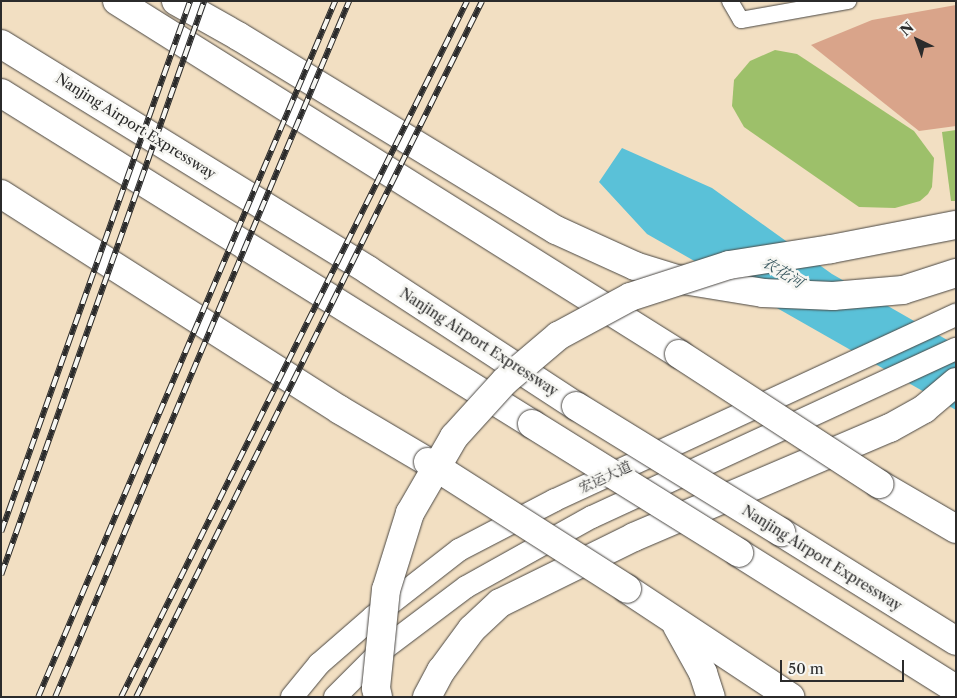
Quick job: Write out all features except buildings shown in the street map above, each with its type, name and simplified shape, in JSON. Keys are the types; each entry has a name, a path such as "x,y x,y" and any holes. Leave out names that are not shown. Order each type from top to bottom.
{"highway":[{"path":"117,1 679,354 879,484 956,529"},
{"path":"176,1 238,36 556,230 635,266 677,279 763,293 833,296 903,290 956,272"},
{"name":"Nanjing Airport Expressway","path":"1,44 360,265 576,406 956,641"},
{"path":"1,93 956,689"},
{"path":"1,194 340,410 428,462 627,589 790,697"},
{"path":"378,697 376,688 386,590 410,514 454,437 505,381 558,336 630,297 730,265 831,250 956,225"},
{"path":"427,697 441,671 472,628 500,603 634,537 890,428 924,409 956,382"},
{"path":"675,622 703,673 711,697"}],"main road":[{"name":"宏运大道","path":"292,697 326,658 415,581 459,550 555,500 956,315"},
{"path":"334,697 380,651 466,587 592,516 956,348"}],"street":[{"path":"730,1 741,20 848,1"}],"green space":[{"path":"775,50 797,54 914,131 934,158 932,187 928,194 920,201 895,208 859,207 744,127 732,106 734,80 750,61"},
{"path":"956,130 956,201 951,201 942,132"}],"water":[{"name":"农花河","path":"622,148 712,188 832,274 956,345 956,410 647,234 599,182"}],"railway":[{"path":"1,532 190,1"},
{"path":"1,575 204,1"},
{"path":"38,697 335,1"},
{"path":"55,697 349,1"},
{"path":"121,697 467,1"},
{"path":"136,697 482,1"}]}
